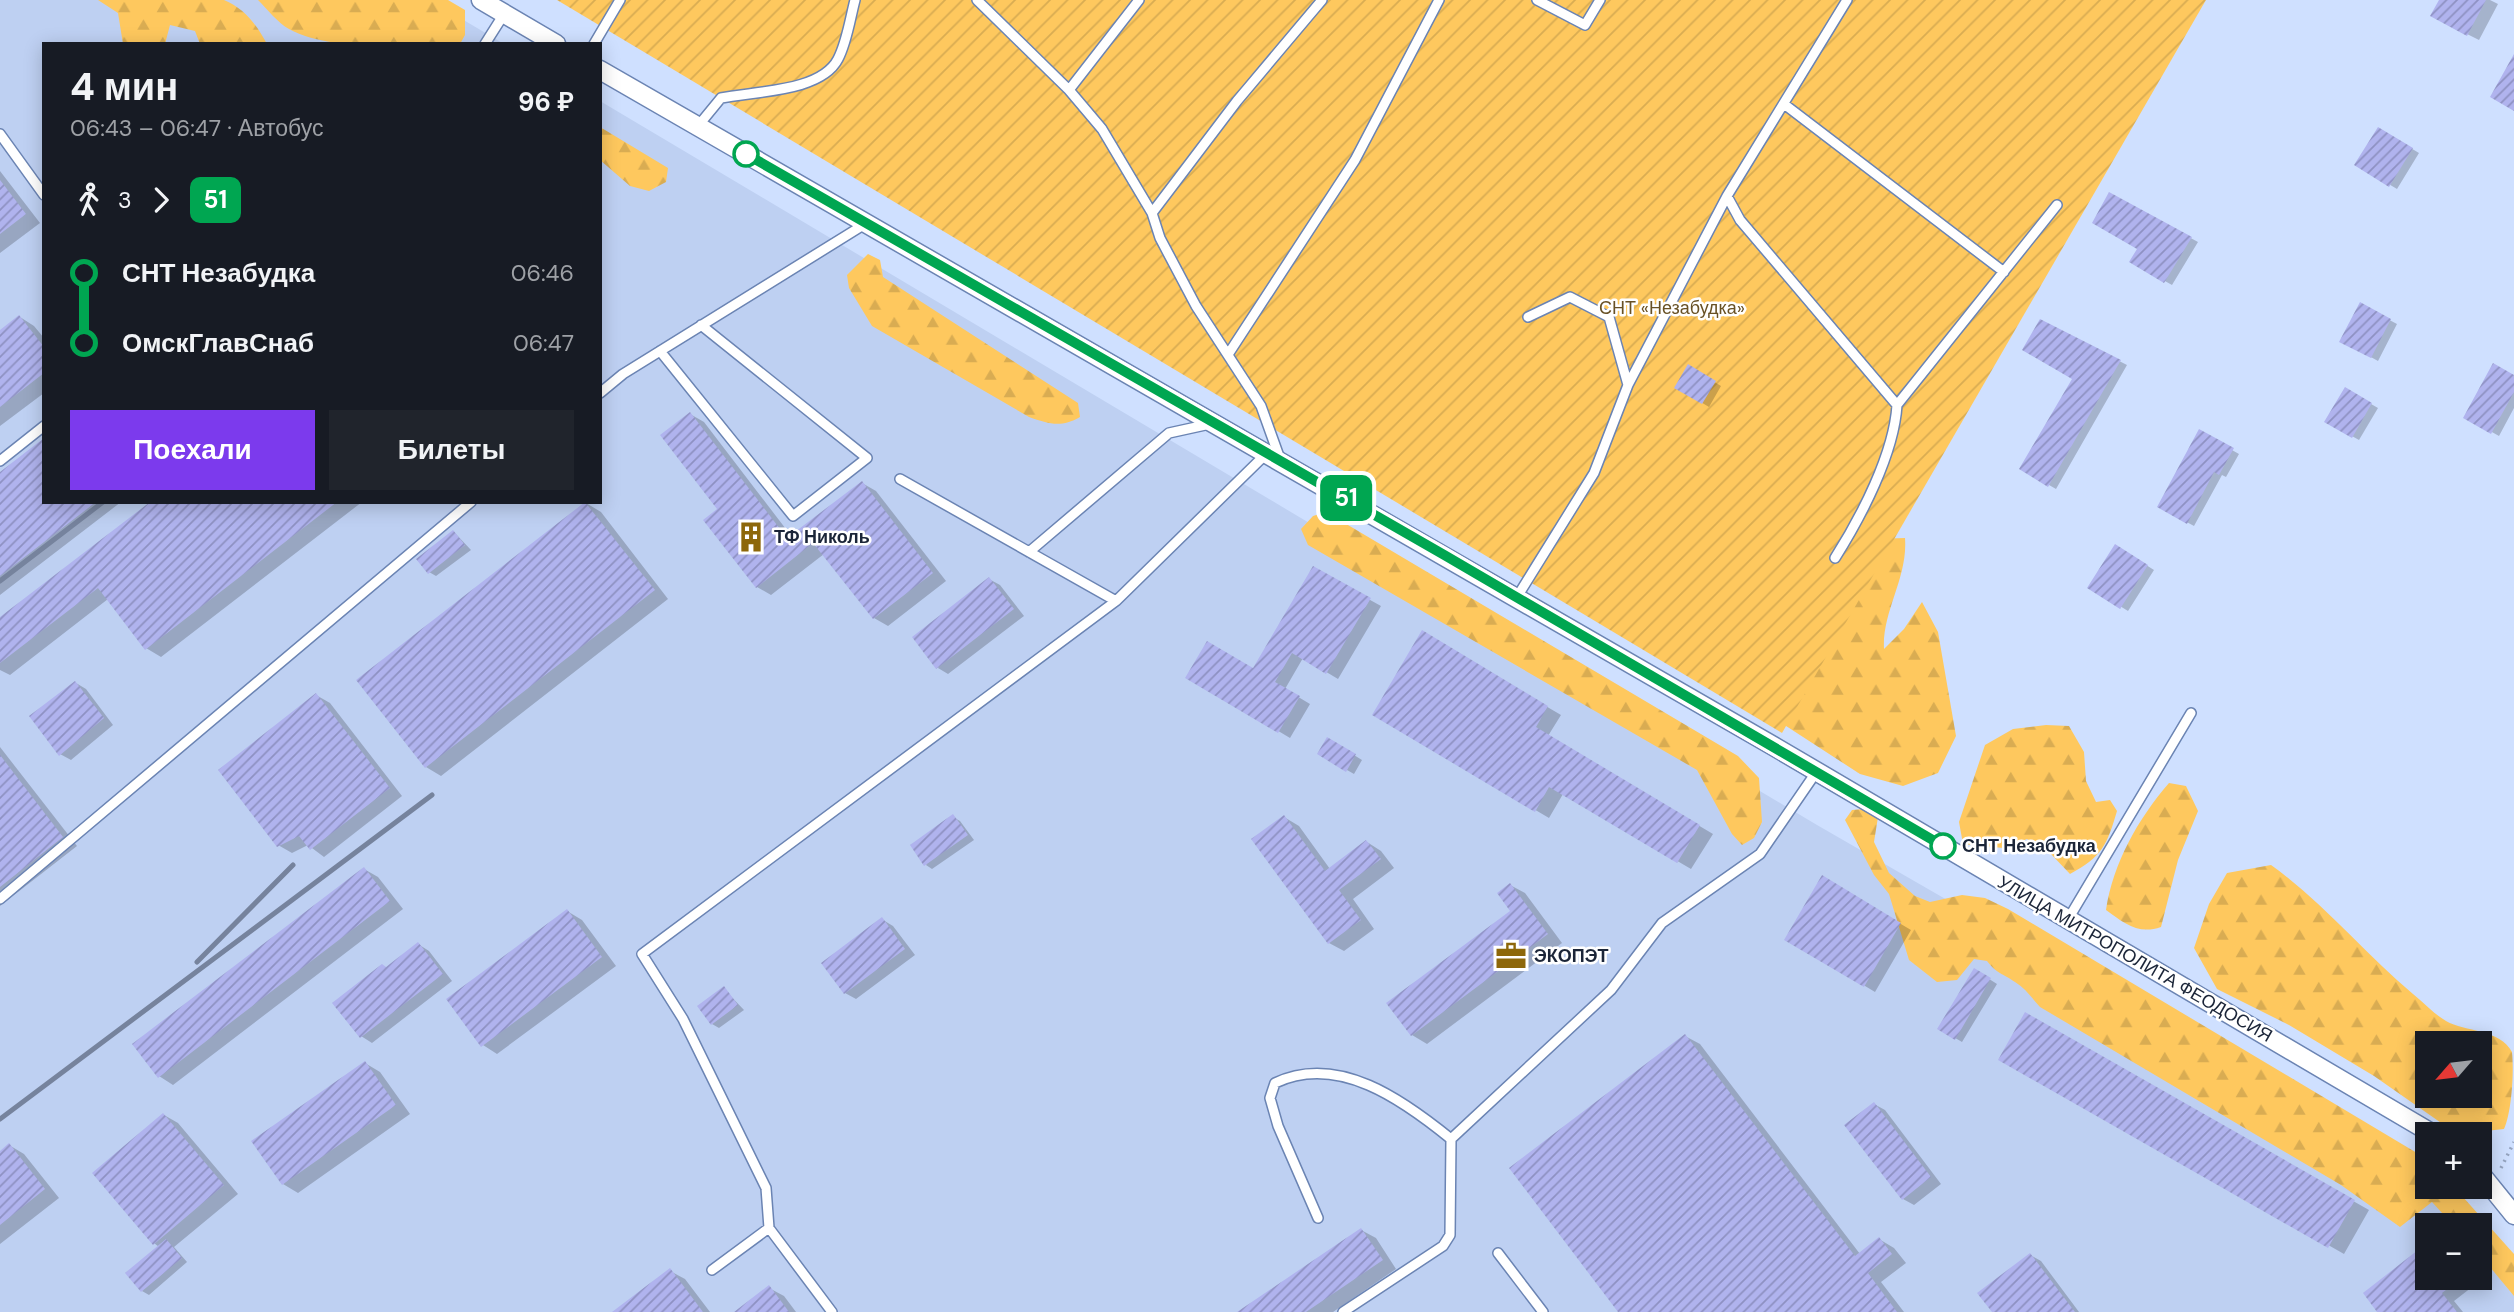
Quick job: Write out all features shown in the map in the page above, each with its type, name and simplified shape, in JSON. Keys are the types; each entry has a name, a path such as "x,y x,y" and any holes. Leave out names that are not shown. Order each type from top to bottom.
{"street":[{"path":"481,0 553,42"},
{"name":"УЛИЦА МИТРОПОЛИТА ФЕОДОСИЯ","path":"602,71 1817,771 2067,921 2415,1124"},
{"path":"2492,1187 2514,1215"}],"lane":[{"path":"595,42 620,0"},
{"path":"698,126 721,98 800,85 823,77 838,60 855,0"},
{"path":"832,1312 769,1228 766,1188 683,1019 642,954 1116,601 1274,457 1261,406 1196,306 1160,238 1152,213 1102,129 1069,90 977,0"},
{"path":"1069,90 1139,0"},
{"path":"1152,213 1237,101 1322,0"},
{"path":"1229,353 1355,160 1439,0"},
{"path":"1537,0 1585,25 1600,0"},
{"path":"1517,597 1594,473 1628,385 1727,196 1847,0"},
{"path":"486,42 504,13"},
{"path":"1784,104 2004,272"},
{"path":"0,134 42,192"},
{"path":"1727,196 1740,220 1897,405"},
{"path":"1835,558 1853,530 1873,484 1896,426 1897,405 2057,205"},
{"path":"602,391 623,374 865,224"},
{"path":"1528,317 1570,297 1609,317 1628,385"},
{"path":"660,351 793,516 867,458 701,325"},
{"path":"1029,552 1169,433 1215,423"},
{"path":"0,461 42,428"},
{"path":"900,479 1116,601"},
{"path":"0,899 469,504"},
{"path":"2067,921 2191,713"},
{"path":"1343,1312 1443,1246 1450,1235 1451,1139 1611,990 1662,923 1760,854 1817,771"},
{"path":"1318,1218 1275,1117 1270,1098 1275,1083 1296,1073 1329,1073 1374,1087 1410,1106 1451,1139"},
{"path":"712,1270 769,1228"},
{"path":"1498,1253 1542,1312"}],"path":[{"path":"2492,1171 2514,1142"}],"shaded area":[{"path":"0,0 430,0 501,42 42,42 42,504 602,504 602,102 1817,825 2415,1170 2415,1199 2443,1199 2460,1213 2415,1213 2415,1290 2492,1290 2492,1240 2514,1261 2514,1312 0,1312"}],"green space":[{"path":"98,0 224,0 249,18 266,42 199,42 195,31 170,25 166,42 123,42 118,13"},
{"path":"258,0 448,0 465,10 465,35 461,42 335,42 307,37 277,20"},
{"name":"СНТ «Незабудка»","path":"557,0 2206,0 1782,733"},
{"path":"602,128 668,168 666,182 649,191 630,186 602,162"},
{"path":"868,254 880,260 883,277 1078,403 1080,417 1067,423 1055,424 1029,417 872,326 849,288 847,275"},
{"path":"1326,512 1738,756 1759,778 1762,822 1754,838 1742,845 1732,834 1697,770 1308,545 1301,529 1313,516"},
{"path":"1905,538 1903,567 1887,621 1884,649 1904,629 1922,602 1938,632 1956,736 1938,773 1903,786 1860,774 1752,704 1873,539"},
{"path":"2046,725 2069,726 2084,752 2086,781 2096,802 2110,800 2117,811 2102,849 2089,862 2070,874 2050,853 2027,839 2003,848 1963,844 1959,822 1985,745 2013,729"},
{"path":"2169,783 2186,786 2198,811 2178,860 2161,927 2138,929 2106,910 2109,893 2128,842"},
{"path":"1864,809 1878,817 1874,842 1889,873 1915,896 1930,902 1962,895 1985,898 2008,909 2415,1152 2415,1199 2465,1199 2477,1213 2442,1213 2432,1202 2400,1227 2341,1185 2040,1007 2022,987 1987,961 1974,959 1957,980 1937,982 1909,960 1889,894 1874,875 1845,820 1852,810"},
{"path":"2271,865 2309,895 2437,1015 2454,1025 2476,1031 2415,1031 2415,1105 2374,1076 2289,1025 2217,989 2194,948 2209,904 2227,873"},
{"path":"2492,1036 2499,1039 2512,1052 2509,1112 2504,1129 2492,1130 2492,1122 2440,1122 2420,1108 2492,1108"},
{"path":"2492,1229 2514,1254 2514,1296 2492,1269"}],"building":[{"path":"2439,0 2486,0 2467,36 2430,16"},
{"path":"2514,54 2514,111 2490,97"},
{"path":"2378,127 2413,148 2389,187 2354,165"},
{"path":"0,180 26,214 0,234"},
{"path":"2109,192 2192,237 2164,283 2129,262 2137,249 2092,223"},
{"path":"2360,302 2391,319 2371,358 2339,342"},
{"path":"19,315 42,344 42,375 0,407 0,330"},
{"path":"2040,319 2121,360 2048,487 2019,469 2072,379 2022,350"},
{"path":"2493,363 2514,375 2514,392 2491,434 2463,418"},
{"path":"1688,364 1716,381 1702,404 1674,388"},
{"path":"2345,387 2372,403 2352,438 2324,422"},
{"path":"690,412 787,538 862,481 933,573 873,619 813,543 756,588 703,520 717,509 660,435"},
{"path":"2199,429 2234,448 2219,475 2214,472 2187,524 2157,507"},
{"path":"42,440 42,504 93,504 0,576 0,472"},
{"path":"147,504 334,504 145,650 98,588 0,663 0,617"},
{"path":"582,504 587,504 655,590 425,768 356,680"},
{"path":"453,530 465,545 428,574 416,559"},
{"path":"2115,544 2148,565 2120,609 2087,588"},
{"path":"1313,566 1371,598 1326,674 1292,653 1275,682 1300,696 1278,733 1185,678 1207,641 1253,668"},
{"path":"989,577 1014,609 936,669 912,637"},
{"path":"1422,630 1548,706 1536,727 1700,825 1677,863 1549,787 1535,812 1372,715"},
{"path":"75,681 104,718 59,756 29,716"},
{"path":"316,693 390,788 310,850 299,836 277,847 218,770"},
{"path":"1327,737 1356,754 1346,772 1317,754"},
{"path":"0,755 63,837 0,887"},
{"path":"953,814 968,835 924,866 910,845"},
{"path":"1284,815 1325,871 1366,840 1381,859 1339,890 1361,920 1328,944 1251,839"},
{"path":"364,867 390,901 158,1078 132,1044"},
{"path":"1822,875 1901,923 1864,987 1784,940"},
{"path":"1510,883 1548,934 1411,1036 1386,1003 1510,911 1497,893"},
{"path":"567,909 602,957 481,1047 446,999"},
{"path":"882,917 905,949 844,994 821,963"},
{"path":"418,942 443,974 360,1038 332,1003 382,964 386,967"},
{"path":"1974,968 1991,978 1955,1040 1937,1029"},
{"path":"724,986 738,1005 711,1025 697,1006"},
{"path":"2025,1012 2355,1200 2328,1248 1998,1060"},
{"path":"1685,1034 1855,1256 1879,1237 1892,1254 1868,1273 1897,1312 1618,1312 1509,1168"},
{"path":"365,1061 396,1105 282,1185 251,1141"},
{"path":"1874,1102 1931,1177 1902,1200 1844,1125"},
{"path":"163,1113 224,1185 153,1245 92,1173"},
{"path":"9,1143 45,1189 0,1225 0,1151"},
{"path":"1361,1228 1383,1260 1306,1312 1237,1312"},
{"path":"166,1239 182,1258 141,1292 125,1273"},
{"path":"2415,1252 2415,1290 2446,1290 2442,1293 2457,1312 2377,1312 2363,1293"},
{"path":"2030,1253 2075,1312 1992,1312 1977,1293"},
{"path":"670,1268 703,1312 612,1312"},
{"path":"769,1285 789,1312 734,1312"}],"railway":[{"path":"0,581 100,504"},
{"path":"0,1119 432,795"},
{"path":"197,962 293,865"}],"bus line":[{"name":"51","path":"746,154 1281,460 1943,846"}],"place":[{"name":"ТФ Николь","path":"751,537"},
{"name":"СНТ Незабудка","path":"1943,846"},
{"name":"ЭКОПЭТ","path":"1511,956"}]}
